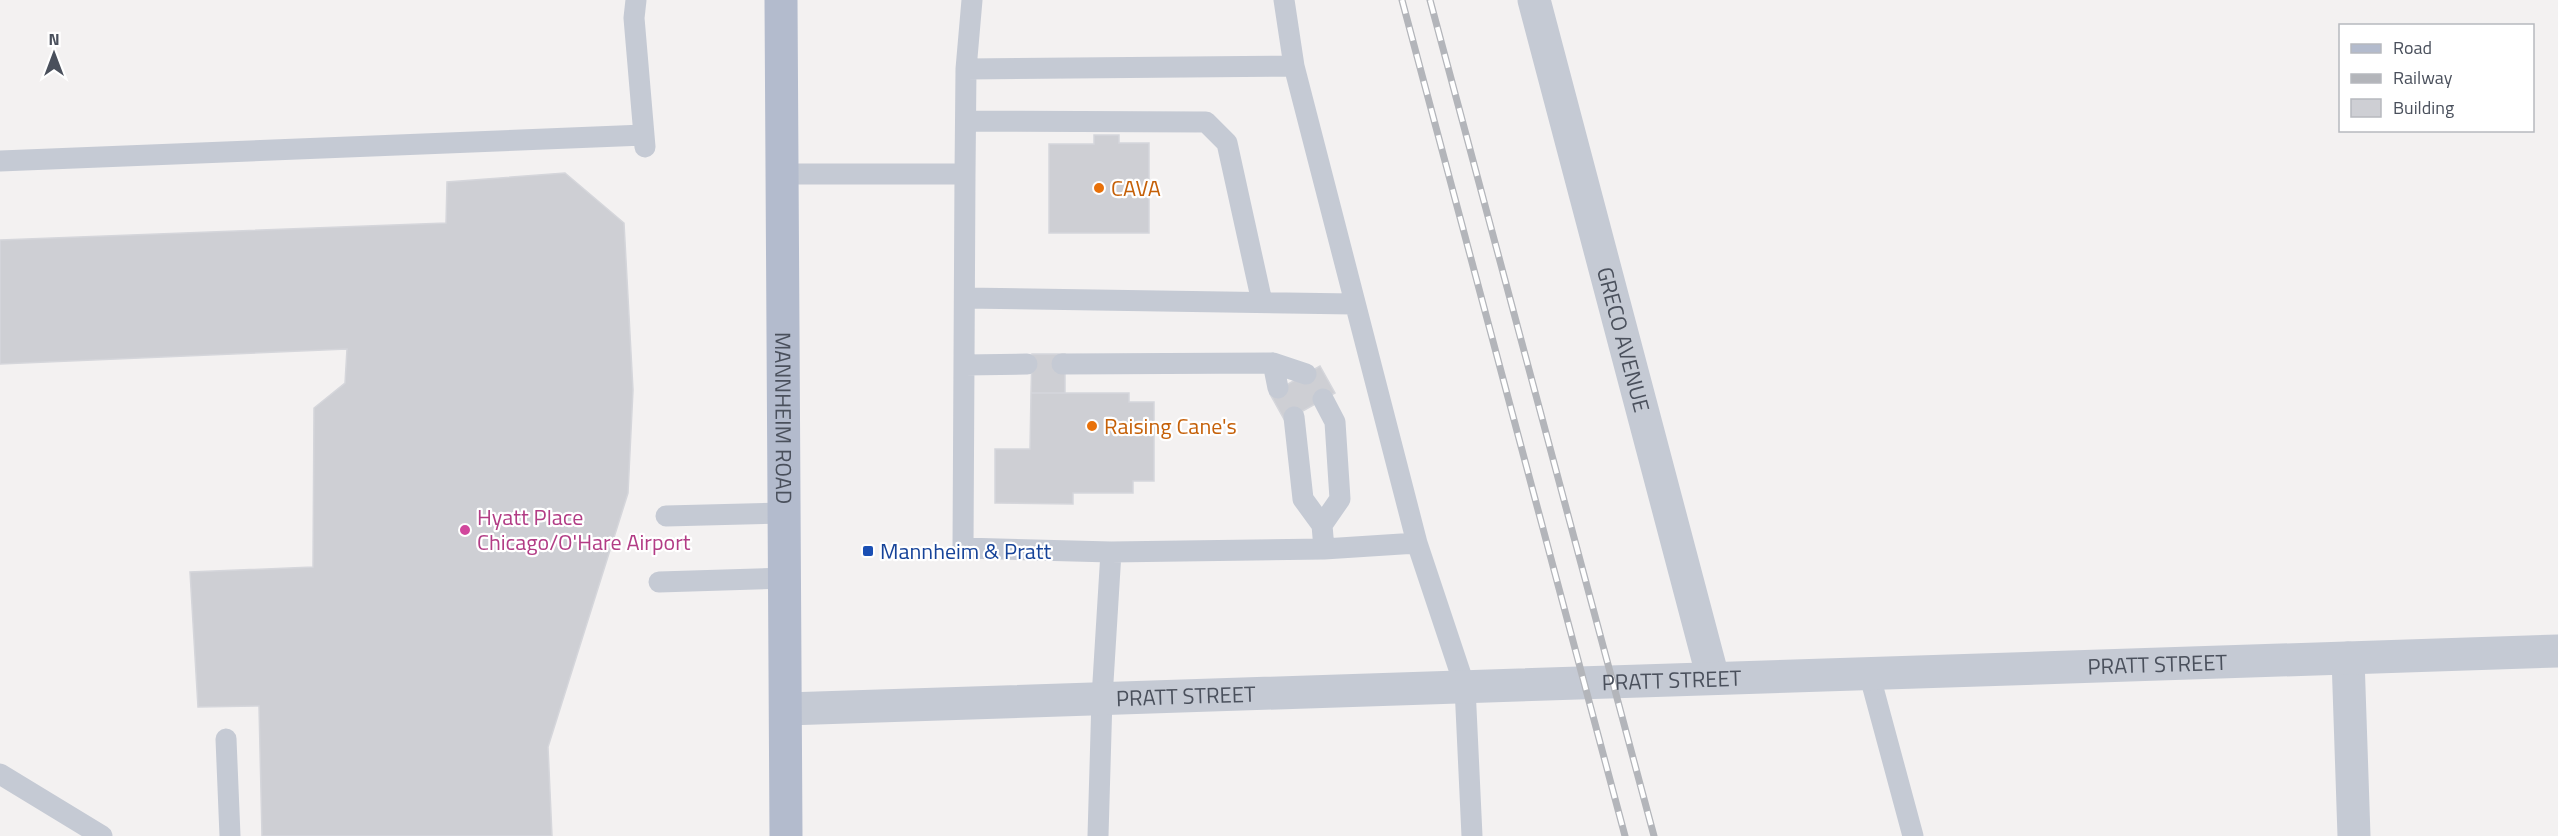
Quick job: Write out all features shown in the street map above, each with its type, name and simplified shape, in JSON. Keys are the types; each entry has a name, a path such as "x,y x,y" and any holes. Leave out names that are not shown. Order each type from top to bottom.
{"main road":[{"name":"MANNHEIM ROAD","path":"781,0 786,836"}],"street":[{"name":"GRECO AVENUE","path":"1534,0 1713,678"},
{"name":"PRATT STREET","path":"786,709 2558,651"},
{"path":"2348,658 2354,836"}],"lane":[{"path":"0,161 645,141 634,18 636,0"},
{"path":"972,0 966,69 963,548 1111,552 1324,549 1417,543"},
{"path":"1284,0 1293,66 1353,304 1417,543 1465,687 1472,836"},
{"path":"966,69 1293,66"},
{"path":"966,121 1206,122 1227,143 1262,302"},
{"path":"782,174 965,174"},
{"path":"965,298 1353,304"},
{"path":"1273,363 1278,388"},
{"path":"1062,364 1273,363 1306,374"},
{"path":"965,365 1027,364"},
{"path":"1322,525 1340,499 1335,422 1323,399"},
{"path":"1293,417 1303,499 1322,525 1324,549"},
{"path":"666,516 785,513"},
{"path":"1098,836 1102,698 1111,552"},
{"path":"659,582 785,578"},
{"path":"1869,673 1913,836"},
{"path":"226,739 230,836"},
{"path":"0,774 102,836"}],"building":[{"name":"CAVA","path":"1094,135 1119,135 1119,143 1149,143 1149,233 1049,233 1049,144 1094,144"},
{"name":"Hyatt Place Chicago/O'Hare Airport","path":"565,173 624,223 633,390 628,493 548,747 552,836 262,836 259,706 198,707 190,572 313,567 314,408 345,383 347,349 0,364 0,240 446,223 447,182"},
{"path":"1032,354 1065,354 1065,393 1031,393"},
{"path":"1320,366 1335,393 1285,421 1270,394"},
{"name":"Raising Cane's","path":"1031,393 1129,393 1129,402 1154,402 1154,481 1133,481 1133,493 1073,493 1073,504 995,503 995,449 1030,449"}],"railway":[{"path":"1402,0 1625,836"},
{"path":"1430,0 1654,836"}],"place":[{"name":"CAVA","path":"1099,188"},
{"name":"Raising Cane's","path":"1092,426"},
{"name":"Hyatt Place Chicago/O'Hare Airport","path":"465,530"},
{"name":"Mannheim & Pratt","path":"868,551"}]}
